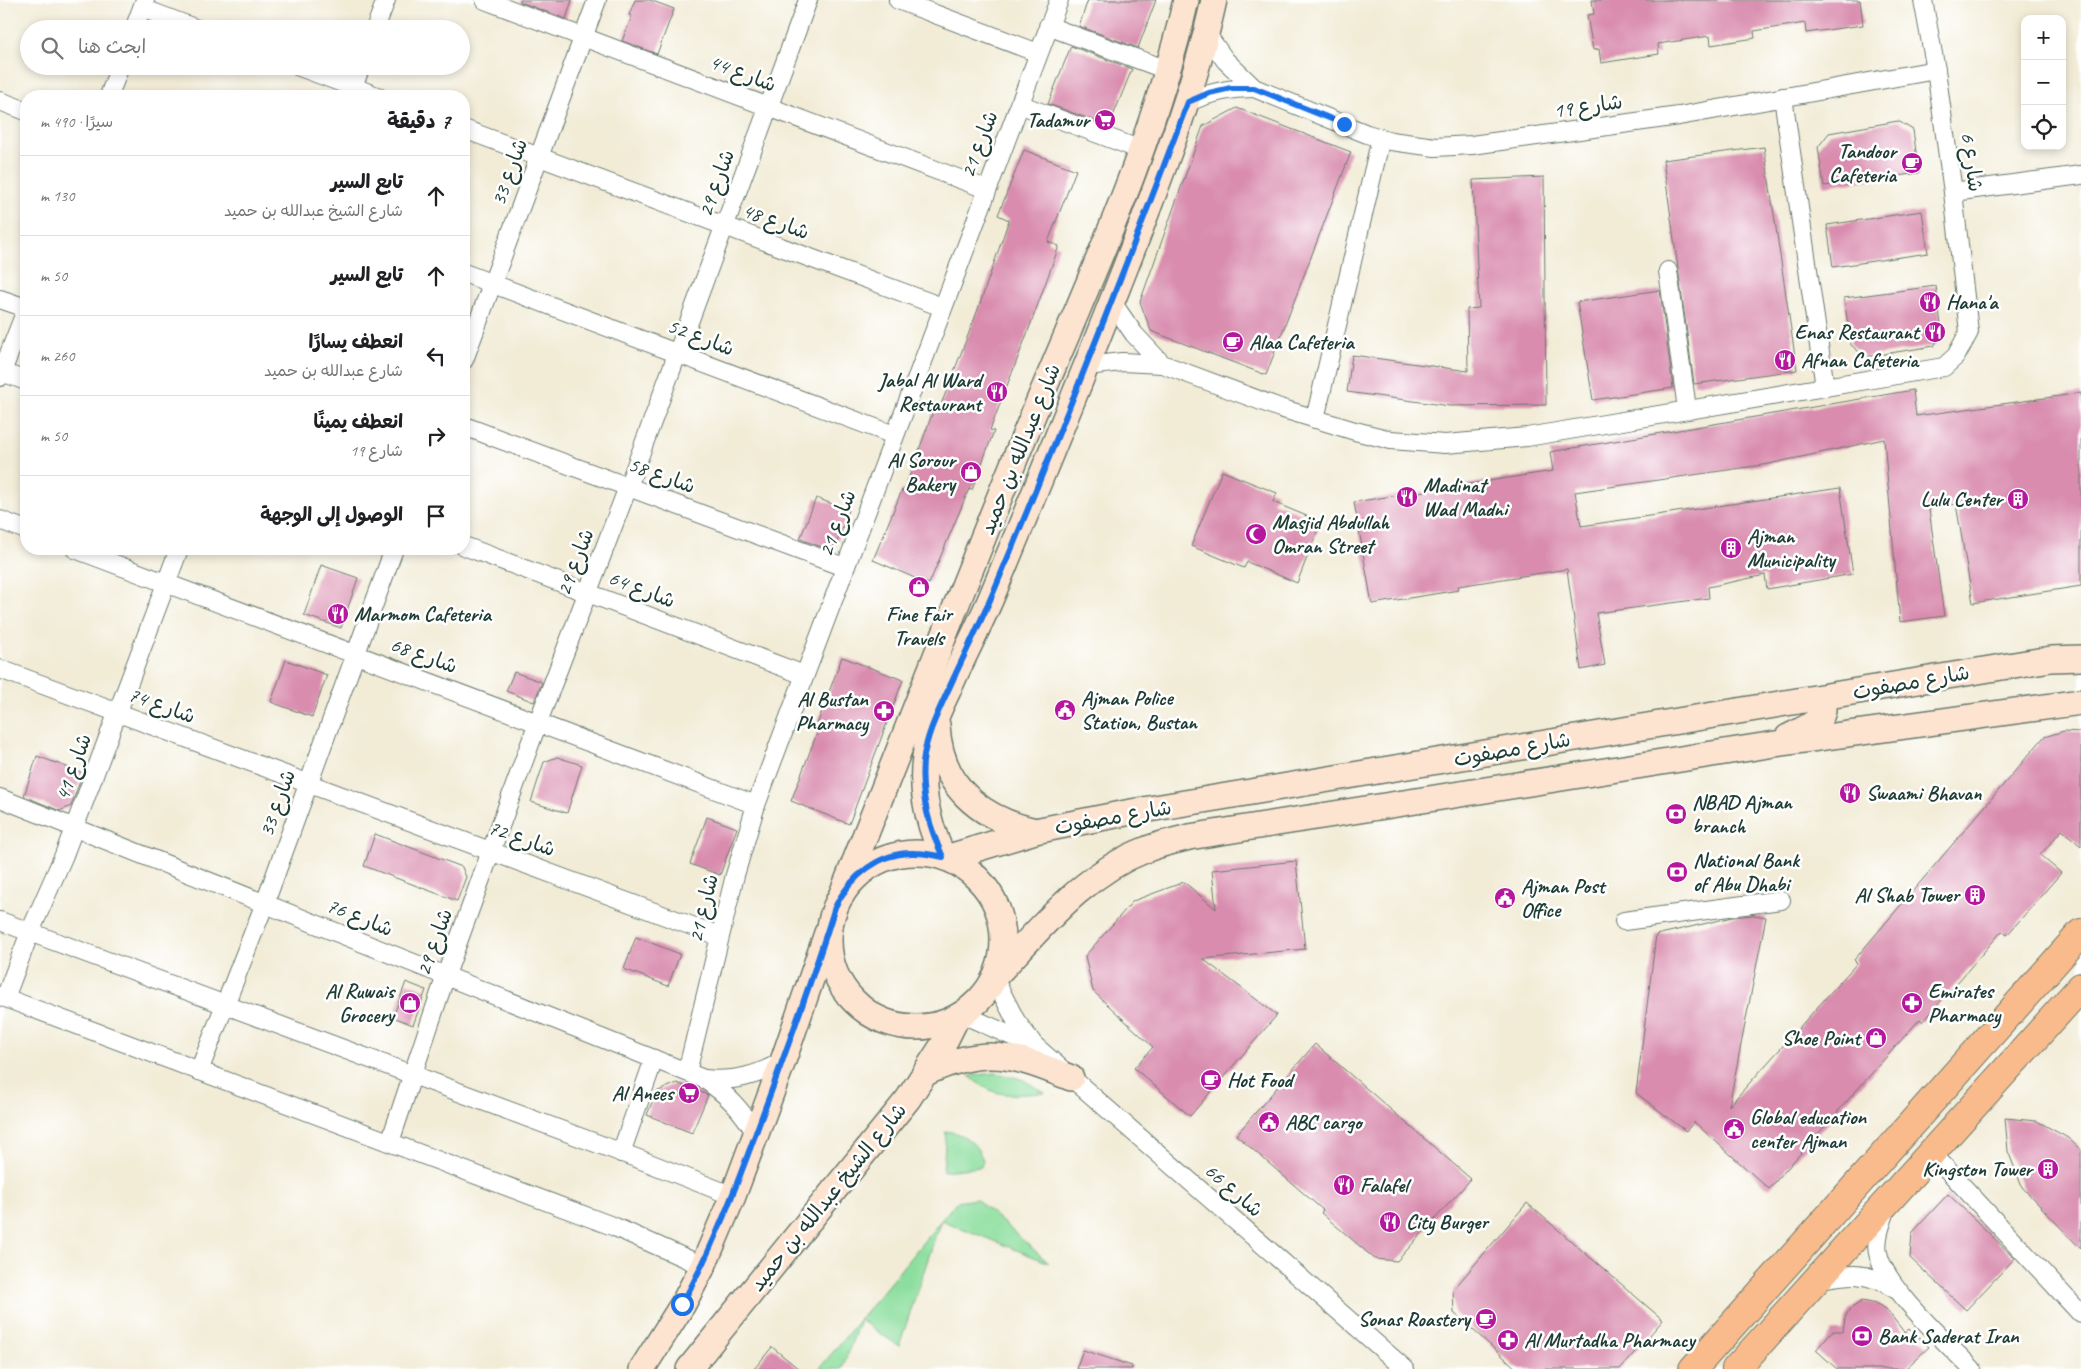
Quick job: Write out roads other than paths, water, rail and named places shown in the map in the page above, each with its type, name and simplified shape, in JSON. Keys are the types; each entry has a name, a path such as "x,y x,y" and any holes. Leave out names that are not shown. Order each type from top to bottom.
{"main road":[{"path":"1693,1369 2081,933"},
{"path":"1736,1369 2081,987"}],"street":[{"path":"378,20 386,0"},
{"name":"شارع 44","path":"485,0 986,188"},
{"name":"شارع 33","path":"470,344 597,0"},
{"name":"شارع 29","path":"390,1142 446,976 538,722 628,487 808,0"},
{"path":"898,0 1038,53"},
{"name":"شارع 21","path":"687,1072 719,936 756,805 986,188 1059,0"},
{"name":"شارع عبدالله بن حميد","path":"842,894 1008,476 1141,150 1167,70 1186,0"},
{"name":"شارع عبدالله بن حميد","path":"945,857 933,834 926,811 923,763 928,739 936,716 996,588 1112,302 1188,102 1214,0"},
{"name":"شارع 6","path":"1826,387 1944,367 1956,356 1969,332 1953,192 1936,70 1923,0"},
{"path":"138,20 144,4 178,20"},
{"path":"1048,26 1167,70"},
{"name":"شارع 19","path":"1206,33 1225,60 1254,88"},
{"name":"شارع 19","path":"1188,102 1209,93 1231,88 1254,88 1381,138 1435,147 1472,145 1680,116 1936,70"},
{"path":"111,90 117,75"},
{"path":"316,75 347,90"},
{"path":"352,90 358,75"},
{"path":"1086,366 1122,362 1162,364 1315,419 1391,440 1452,444 1527,437 1826,387 1783,97"},
{"path":"0,101 20,109"},
{"path":"1018,104 1141,150"},
{"name":"شارع 48","path":"470,131 942,307"},
{"path":"1315,419 1381,138"},
{"path":"1953,192 2081,175"},
{"path":"1668,271 1687,409"},
{"name":"شارع 52","path":"470,274 894,435"},
{"path":"0,298 20,306"},
{"path":"1112,302 1134,334 1162,364"},
{"path":"20,325 1,375 20,380"},
{"name":"شارع 58","path":"470,428 844,567"},
{"path":"0,520 20,528"},
{"name":"شارع 64","path":"470,548 804,675"},
{"name":"شارع 68","path":"92,555 756,805"},
{"name":"شارع 41","path":"2,997 75,827 177,555"},
{"name":"شارع 33","path":"199,1071 265,903 392,555"},
{"path":"2051,659 2081,654"},
{"name":"شارع مصفوت","path":"945,857 1035,831 1141,811 2051,659 2081,658"},
{"name":"شارع 74","path":"0,669 308,784"},
{"path":"1775,744 1818,720 1822,710 1821,705 1814,698"},
{"name":"شارع مصفوت","path":"996,976 1058,908 1078,890 1107,870 1146,850 1190,838 1775,744 2081,702"},
{"path":"936,716 938,740 944,762 955,784 971,802 990,816 1012,826 1035,831"},
{"name":"شارع 72","path":"308,784 719,936"},
{"name":"شارع 76","path":"0,798 704,1079 720,1089 734,1102 756,1134"},
{"path":"642,1369 670,1326 703,1266 756,1134 831,921 842,894 861,872 886,858 914,852 945,857 967,869 984,885 996,905 1002,928 1003,952 996,976 986,992 975,1004 960,1015 934,1025 909,1026 885,1021 864,1009 846,991 834,970 829,946 831,921"},
{"path":"1624,922 1781,900"},
{"path":"0,921 732,1196"},
{"name":"شارع 66","path":"996,976 1016,1021 1034,1046 1405,1369"},
{"path":"2,997 638,1236 703,1266"},
{"name":"شارع 66","path":"960,1015 1034,1046"},
{"name":"شارع الشيخ عبدالله بن حميد","path":"689,1369 908,1099 960,1015"},
{"path":"926,1072 946,1063 967,1057 989,1055 1010,1056 1032,1062 1071,1078"},
{"path":"621,1153 654,1059"},
{"name":"شارع 76","path":"704,1079 720,1080 753,1076 783,1061"},
{"path":"1931,1152 2081,1314"},
{"path":"1891,1196 1879,1232 1878,1252 1881,1263 1897,1291"},
{"path":"1815,1280 1850,1274 1865,1274 1880,1280 1897,1291 1972,1369"}],"place":[{"name":"Tadamur","path":"1105,120"},
{"name":"Tandoor Cafeteria","path":"1912,163"},
{"name":"Hana'a","path":"1930,302"},
{"name":"Enas Restaurant","path":"1935,332"},
{"name":"Alaa Cafeteria","path":"1233,342"},
{"name":"Afnan Cafeteria","path":"1785,360"},
{"name":"Jabal Al Ward Restaurant","path":"997,392"},
{"name":"Al Sorour Bakery","path":"971,472"},
{"name":"Madinat Wad Madni","path":"1407,497"},
{"name":"Lulu Center","path":"2018,499"},
{"name":"Masjid Abdullah Omran Street","path":"1256,534"},
{"name":"Ajman Municipality","path":"1731,548"},
{"name":"Fine Fair Travels","path":"919,587"},
{"name":"Marmom Cafeteria","path":"338,614"},
{"name":"Ajman Police Station, Bustan","path":"1065,710"},
{"name":"Al Bustan Pharmacy","path":"884,711"},
{"name":"Swaami Bhavan","path":"1850,793"},
{"name":"NBAD Ajman branch","path":"1676,814"},
{"name":"National Bank of Abu Dhabi","path":"1677,872"},
{"name":"Al Shab Tower","path":"1975,895"},
{"name":"Ajman Post Office","path":"1505,898"},
{"name":"Al Ruwais Grocery","path":"410,1003"},
{"name":"Emirates Pharmacy","path":"1912,1003"},
{"name":"Shoe Point","path":"1876,1038"},
{"name":"Hot Food","path":"1211,1080"},
{"name":"Al Anees","path":"689,1093"},
{"name":"ABC cargo","path":"1269,1122"},
{"name":"Global education center Ajman","path":"1734,1129"},
{"name":"Kingston Tower","path":"2048,1169"},
{"name":"Falafel","path":"1344,1185"},
{"name":"City Burger","path":"1390,1222"},
{"name":"Sonas Roastery","path":"1486,1319"},
{"name":"Bank Saderat Iran","path":"1862,1336"},
{"name":"Al Murtadha Pharmacy","path":"1508,1340"}]}
